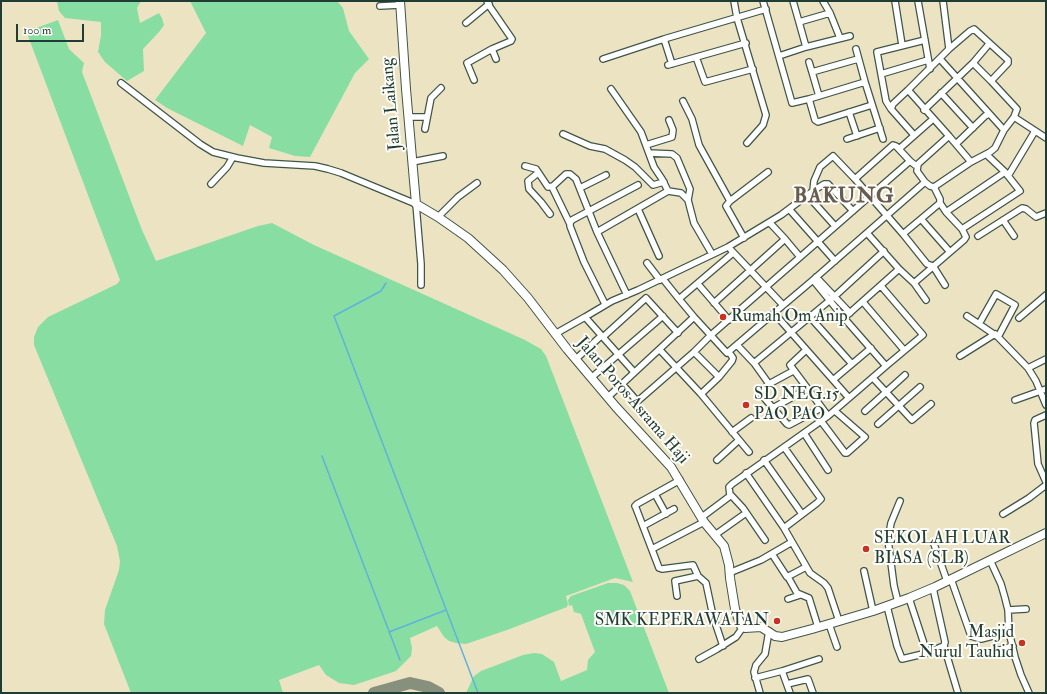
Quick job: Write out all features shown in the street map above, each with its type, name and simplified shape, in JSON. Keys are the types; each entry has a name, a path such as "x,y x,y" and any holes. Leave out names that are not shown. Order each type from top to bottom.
{"street":[{"path":"734,1 737,18 746,43 766,117 763,125 747,143"},
{"path":"764,1 792,103 865,82"},
{"path":"793,1 806,47"},
{"path":"823,1 830,13 840,38"},
{"path":"895,1 902,45"},
{"path":"918,1 930,69"},
{"path":"943,1 950,49"},
{"path":"380,6 400,3"},
{"name":"Jalan Laikang","path":"400,3 416,204"},
{"path":"466,23 488,3 512,39 511,41 467,63 474,80"},
{"path":"604,59 664,39 766,9"},
{"path":"799,22 830,13"},
{"path":"891,109 893,104 973,29 1009,62 991,81"},
{"path":"779,56 806,47 850,36"},
{"path":"664,39 670,65 746,43"},
{"path":"914,135 891,109 886,101 877,52 925,40"},
{"path":"924,110 973,63 989,44"},
{"path":"856,49 884,140"},
{"path":"492,50 496,59"},
{"path":"696,57 705,82 753,69"},
{"path":"812,72 858,59"},
{"path":"940,59 956,79 1004,130"},
{"path":"881,74 928,60"},
{"path":"808,62 819,96"},
{"path":"934,188 971,162 987,155 995,148 1004,130 1014,117 1017,109 973,63"},
{"path":"121,83 204,147 213,152 264,163 315,166 328,169 416,204 421,264 421,285"},
{"path":"425,128 431,98 441,88"},
{"path":"611,89 641,132 654,167 668,191"},
{"path":"908,90 971,162"},
{"path":"941,93 973,128"},
{"path":"809,99 815,120 818,122 872,105"},
{"path":"683,101 692,119 699,145 730,201"},
{"path":"849,112 857,136"},
{"path":"956,144 984,116 989,114"},
{"path":"408,118 427,117"},
{"path":"1014,117 1046,138"},
{"path":"899,149 933,119"},
{"path":"646,145 672,137 673,130 669,120"},
{"path":"848,139 880,128"},
{"path":"946,212 1007,174 1035,131"},
{"path":"563,134 587,145 605,148 635,167 653,185 664,182"},
{"path":"914,283 965,238 962,229 946,212 940,203 940,199 934,188 925,182 917,171 918,164 949,136"},
{"path":"855,178 895,145 910,161 915,165 918,164"},
{"path":"649,153 672,154 677,158 690,189 688,200 694,223 712,254"},
{"path":"962,229 1020,191 1007,174 987,155"},
{"path":"412,162 443,156"},
{"path":"813,191 814,181 820,166 833,156 855,178 904,234 927,264 933,266 945,285"},
{"path":"211,184 227,167 233,157"},
{"path":"622,384 638,401 910,161"},
{"path":"526,166 534,168 546,185 552,187 570,224 584,262 605,304"},
{"path":"744,238 726,207 730,201 768,172"},
{"path":"538,173 528,181 529,190 550,214"},
{"path":"552,187 568,174 576,179 597,232 627,295"},
{"path":"580,188 606,176"},
{"path":"729,352 815,279 925,182"},
{"path":"438,217 458,197 477,183"},
{"path":"555,334 605,304 661,280 728,247 770,223 824,184 828,184 853,211"},
{"path":"570,224 572,220 638,185"},
{"path":"597,232 668,191 681,193 688,200"},
{"path":"808,196 836,226"},
{"path":"904,234 940,203"},
{"name":"Jalan Poros Asrama Haji","path":"416,204 468,238 503,270 531,301 555,334 608,398 671,467 703,519 724,546 728,559 735,609 738,620 743,627"},
{"path":"978,236 1017,210 1024,208 1036,217 1046,213"},
{"path":"638,209 659,256"},
{"path":"789,209 835,261"},
{"path":"921,219 950,252"},
{"path":"1003,220 1014,236"},
{"path":"770,223 800,257"},
{"path":"867,233 899,269 914,283 926,300"},
{"path":"714,303 785,239"},
{"path":"728,247 783,305"},
{"path":"754,363 835,296 884,251"},
{"path":"679,299 733,252"},
{"path":"647,263 726,352 729,352 733,359 719,377 701,394"},
{"path":"844,318 899,269"},
{"path":"815,279 835,296 850,313"},
{"path":"815,279 844,318 886,366"},
{"path":"698,284 729,320"},
{"path":"765,540 746,513 730,494 730,486 764,460 835,411 923,335 881,286"},
{"path":"638,290 678,333"},
{"path":"960,356 997,336 1015,306 1014,304 995,294 979,324"},
{"path":"1019,318 1046,295"},
{"path":"576,359 646,298"},
{"path":"863,302 904,350"},
{"path":"774,313 849,398"},
{"path":"591,378 663,316"},
{"path":"967,316 997,336 1028,368 1043,391 1046,405"},
{"path":"585,317 634,372"},
{"path":"608,398 694,317"},
{"path":"810,317 852,364"},
{"path":"737,345 754,363 769,384"},
{"path":"833,380 871,348"},
{"path":"660,350 701,394 749,452"},
{"path":"806,350 790,364 793,371 828,416"},
{"path":"694,352 719,377"},
{"path":"1028,368 1046,359"},
{"path":"793,371 758,391 786,424 789,425 821,408"},
{"path":"865,411 905,376"},
{"path":"873,378 912,420 931,404"},
{"path":"878,424 920,387"},
{"path":"773,408 807,389"},
{"path":"1015,400 1043,391"},
{"path":"821,421 844,453 847,453 864,437 835,411"},
{"path":"1003,514 1029,498 1046,483 1038,464 1034,423 1035,420 1046,416"},
{"path":"732,432 751,418"},
{"path":"804,433 828,470"},
{"path":"717,460 739,440"},
{"path":"784,447 821,499 784,528"},
{"path":"764,460 802,514"},
{"path":"746,473 784,528 812,576 824,583 828,588 839,621"},
{"path":"680,480 635,506 660,569 693,565 698,576 707,585 713,616 723,646"},
{"path":"655,494 666,514"},
{"path":"652,549 703,519 730,494"},
{"path":"898,602 894,586 888,540 890,523 900,501"},
{"path":"643,526 674,509"},
{"path":"715,535 746,513"},
{"path":"699,659 736,637 743,627 758,627 769,631 775,636 782,637 873,611 933,588 1046,533"},
{"path":"729,573 772,554 792,542"},
{"path":"934,544 971,636 981,639 1009,632"},
{"path":"772,554 783,572 788,577 796,592 800,595"},
{"path":"990,560 1001,584 1008,610 1009,632 1021,675 1029,693"},
{"path":"788,577 806,566"},
{"path":"864,571 873,611"},
{"path":"678,596 675,581 698,576"},
{"path":"933,588 945,642 944,646 958,693"},
{"path":"788,599 800,595 809,598 818,627"},
{"path":"909,598 927,653"},
{"path":"886,606 902,659 927,653 944,646"},
{"path":"1008,610 1026,609"},
{"path":"829,624 837,647"},
{"path":"760,693 755,678 755,668 765,654 769,631"},
{"path":"987,654 1013,646"},
{"path":"755,678 819,659"},
{"path":"782,671 790,693"},
{"path":"787,684 808,678 813,693"}],"green space":[{"path":"57,1 141,1 137,8 140,23 159,13 164,25 143,49 144,71 127,81 105,62 98,52 101,35 101,22 65,18 59,11"},
{"path":"190,1 337,1 343,8 349,31 369,59 355,73 310,157 295,156 269,148 272,137 250,125 243,146 167,108 155,100 206,33"},
{"path":"58,20 69,49 84,63 82,72 142,230 156,261 258,226 272,223 314,245 525,340 541,349 546,356 633,582 615,578 566,596 568,604 567,607 466,644 449,641 444,637 437,626 410,638 412,648 411,656 396,671 354,685 339,683 326,675 319,665 279,680 283,693 131,693 104,624 105,610 119,570 120,561 117,546 34,345 34,337 38,327 48,317 117,284 120,280 28,36 28,31"},
{"path":"608,583 624,585 630,591 669,693 466,693 474,676 481,671 523,655 534,653 542,654 554,662 561,681 587,670 588,660 595,652 581,614 574,612 572,605 569,606 568,600 571,596"}],"waterway":[{"path":"386,283 381,291 334,316 478,693"},
{"path":"322,456 400,660"},
{"path":"389,632 446,610"}],"taxiway":[{"path":"374,693 410,683 428,687 439,693"}],"place":[{"name":"Rumah Om Anip","path":"723,317"},
{"name":"SD NEG.15 PAO PAO","path":"746,405"},
{"name":"SEKOLAH LUAR BIASA (SLB)","path":"866,549"},
{"name":"SMK KEPERAWATAN","path":"777,621"},
{"name":"Masjid Nurul Tauhid","path":"1022,643"}],"district":[{"name":"BAKUNG","path":"844,197"}]}
